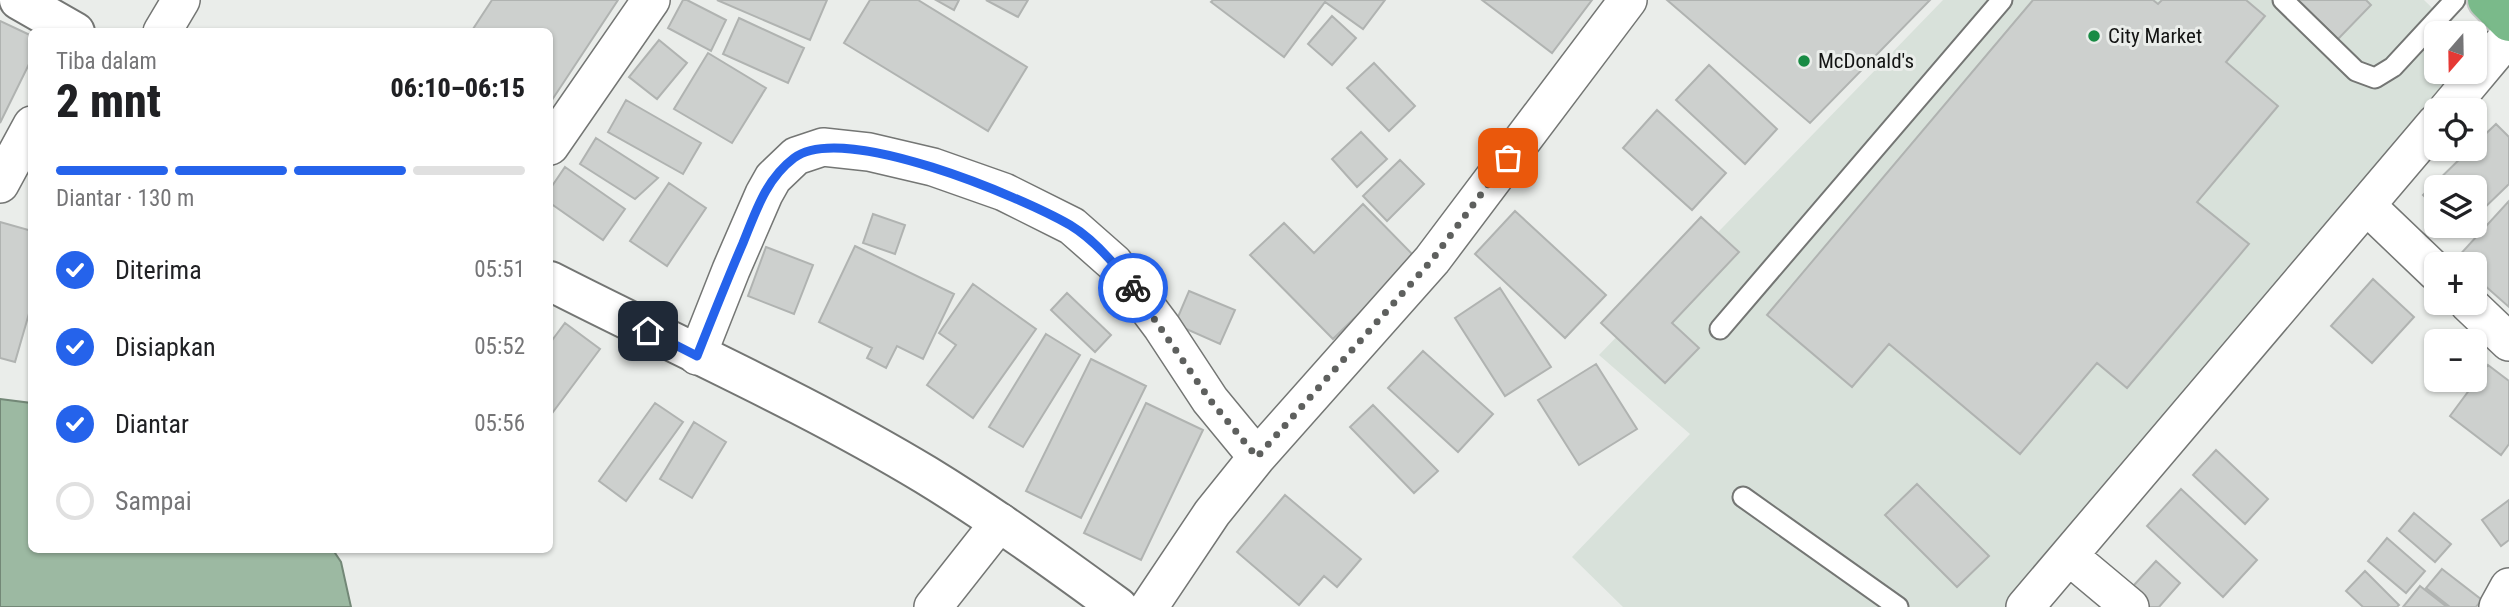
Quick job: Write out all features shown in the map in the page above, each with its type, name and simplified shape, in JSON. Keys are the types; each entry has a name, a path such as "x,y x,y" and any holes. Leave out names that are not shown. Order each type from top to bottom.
{"highway":[{"path":"2487,0 2509,22"}],"street":[{"path":"19,0 68,28"},
{"path":"164,28 180,0"},
{"path":"553,142 651,0"},
{"path":"1149,607 1212,513 1257,457 1432,260 1628,0"},
{"path":"2457,98 2509,36"},
{"path":"0,184 28,132"},
{"path":"2025,607 2424,137"},
{"path":"697,356 731,270 764,194 774,178 796,156 823,147 869,152 933,167 992,188 1072,226 1114,262 1162,327 1210,400 1257,457"},
{"path":"2367,206 2424,261"},
{"path":"553,283 861,438 925,474 1000,522 1118,607"},
{"path":"2481,315 2509,342"},
{"path":"933,607 1000,522"},
{"path":"2069,556 2130,607"},
{"path":"2497,607 2509,587"}],"lane":[{"path":"1720,329 2002,0"},
{"path":"2283,0 2356,71 2375,78 2393,67 2455,0"},
{"path":"1743,497 1898,607"}],"shaded area":[{"path":"1943,0 2424,0 2446,21 2424,21 2424,84 2448,84 2436,98 2424,98 2424,112 2006,607 1623,607 1572,557 1690,434 1599,355"},
{"path":"0,399 28,403 28,553 335,553 341,562 351,607 0,607"}],"building":[{"path":"492,0 618,0 553,98 553,28 474,28"},
{"path":"683,0 726,20 711,51 668,28"},
{"path":"717,0 827,0 810,40"},
{"path":"870,0 918,0 1027,67 988,131 844,43"},
{"path":"936,0 959,0 954,10"},
{"path":"986,0 1028,0 1018,17"},
{"path":"1385,0 1363,29 1325,2 1284,57 1211,2"},
{"path":"1482,0 1592,0 1552,53"},
{"name":"McDonald's","path":"1667,0 1930,0 1810,123"},
{"path":"2033,0 2153,0 2158,4 2162,0 2246,0 2265,16 2226,62 2278,106 2197,202 2249,244 2127,388 2097,363 2020,454 1889,344 1852,387 1767,315"},
{"path":"2298,0 2366,0 2371,5 2338,39"},
{"path":"1332,16 1356,38 1332,65 1308,44"},
{"path":"739,18 804,48 788,83 723,54"},
{"path":"0,21 28,34 28,66 0,123"},
{"path":"659,40 687,63 657,99 629,77"},
{"path":"708,53 766,88 732,143 674,109"},
{"path":"1374,63 1415,106 1389,131 1347,88"},
{"path":"1709,65 1777,129 1745,164 1676,100"},
{"path":"626,100 701,143 683,174 608,132"},
{"path":"1657,110 1726,173 1692,210 1623,148"},
{"path":"2496,124 2509,137 2509,184 2487,205 2487,175 2443,175 2458,161 2487,161 2487,133"},
{"path":"1361,132 1387,159 1357,187 1332,159"},
{"path":"596,138 658,178 635,199 580,164"},
{"path":"1400,160 1424,184 1387,221 1363,196"},
{"path":"565,167 625,209 603,240 553,205 553,185"},
{"path":"669,183 706,208 667,266 630,241"},
{"path":"2509,201 2509,307 2487,288 2487,252 2462,252 2475,238 2487,238 2487,225"},
{"path":"1363,204 1416,258 1333,339 1250,255 1284,223 1314,253"},
{"path":"1515,211 1606,295 1565,338 1475,254"},
{"path":"873,214 905,225 895,254 863,243"},
{"path":"1701,217 1739,252 1672,323 1699,348 1665,383 1601,323"},
{"path":"0,222 28,230 28,317 15,362 0,358"},
{"path":"855,246 954,294 923,359 897,346 886,368 867,358 872,348 819,322"},
{"path":"766,247 813,265 794,314 748,296"},
{"path":"2373,279 2414,317 2372,363 2331,326"},
{"path":"973,284 1036,329 973,418 927,385 956,345 939,333"},
{"path":"1500,288 1551,367 1505,396 1455,318"},
{"path":"1189,291 1235,310 1220,344 1175,324"},
{"path":"1067,293 1111,335 1095,352 1051,310"},
{"path":"565,323 600,349 553,412 553,339"},
{"path":"1046,334 1080,355 1023,447 989,427"},
{"path":"1423,351 1493,414 1458,452 1388,388"},
{"path":"1091,359 1146,386 1081,518 1026,491"},
{"path":"1596,364 1637,429 1579,465 1538,400"},
{"path":"2487,366 2509,381 2509,444 2501,455 2450,416 2468,392 2487,392"},
{"path":"655,403 683,422 626,501 599,481"},
{"path":"1146,403 1203,430 1141,560 1084,533"},
{"path":"1373,405 1438,471 1414,493 1350,427"},
{"path":"694,422 726,442 692,498 660,479"},
{"path":"2216,450 2268,499 2245,524 2193,475"},
{"path":"1917,484 1989,556 1957,587 1885,515"},
{"path":"2181,489 2257,560 2223,597 2147,526"},
{"path":"1285,495 1361,559 1337,587 1324,576 1299,605 1237,552"},
{"path":"2509,500 2509,540 2501,546 2482,520"},
{"path":"2414,513 2451,544 2435,562 2399,531"},
{"path":"2387,538 2425,571 2406,593 2368,561"},
{"path":"2156,561 2180,583 2159,607 2136,607 2124,596"},
{"path":"2442,569 2482,600 2476,607 2450,607 2426,588"},
{"path":"2365,571 2399,605 2397,607 2363,607 2346,591"},
{"path":"2420,586 2447,607 2403,607"}],"way so far":[{"path":"1133,288 1210,400 1257,457 1432,260 1508,158"}],"place":[{"name":"City Market","path":"2094,36"},
{"name":"McDonald's","path":"1804,61"}],"route":[{"path":"648,331 697,356 764,194 774,178 796,156 823,147 869,152 933,167 1004,192 1072,226 1114,262 1133,288"}]}
